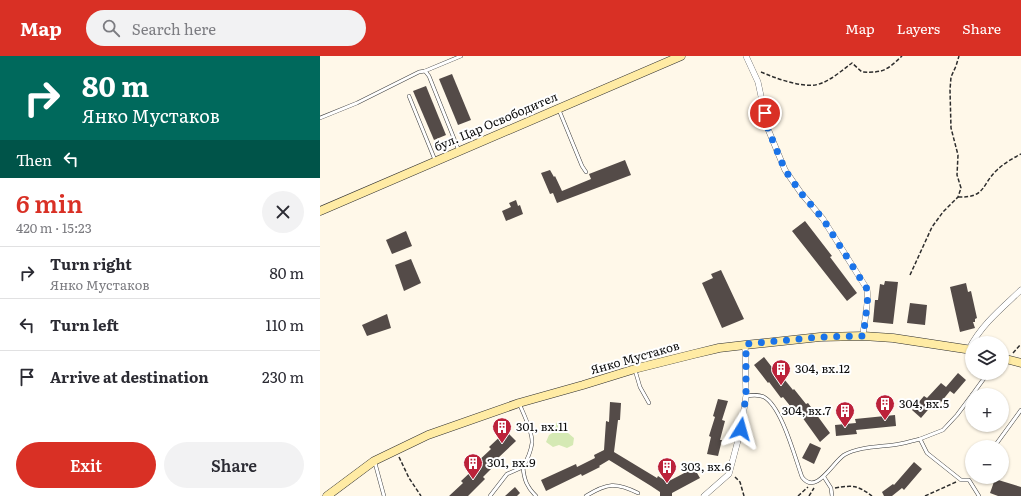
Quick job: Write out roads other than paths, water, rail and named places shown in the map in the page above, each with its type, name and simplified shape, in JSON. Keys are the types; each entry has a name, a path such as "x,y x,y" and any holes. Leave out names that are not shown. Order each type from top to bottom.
{"street":[{"name":"бул. Цар Освободител","path":"320,211 681,56"},
{"path":"746,56 758,82 768,129 785,170 801,193 823,219 867,289 868,300 864,322 864,336"},
{"path":"977,336 994,316 1021,290"},
{"name":"Янко Мустаков","path":"327,496 374,461 428,435 519,403 634,369 694,354 746,344 820,337 864,336 893,338 965,348"},
{"path":"704,496 729,474 741,429 746,396 746,344"},
{"path":"1009,360 1021,363"}],"lane":[{"path":"320,118 357,103 419,72 425,71 461,56"},
{"path":"425,71 429,76 459,151"},
{"path":"409,96 436,161"},
{"path":"558,108 582,166 586,172"},
{"path":"634,369 640,387 649,403"},
{"path":"746,396 756,395 767,399 778,414 784,425 802,477 810,486 814,486 824,478 843,456 856,450 894,445 920,439 943,430 965,404"},
{"path":"519,403 532,437 530,453 523,467 526,484 536,496"},
{"path":"999,440 1021,410"},
{"path":"920,439 927,453 961,480 965,480"},
{"path":"374,461 384,496"},
{"path":"490,496 507,474 523,467"},
{"path":"824,478 831,488 832,496"},
{"path":"972,484 979,496"},
{"path":"586,496 595,490 608,485 622,486 638,493"}],"place":[{"name":"304, вх.12","path":"781,386"},
{"name":"304, вх.5","path":"885,421"},
{"name":"304, вх.7","path":"845,428"},
{"name":"301, вх.11","path":"502,444"},
{"name":"301, вх.9","path":"473,480"},
{"name":"303, вх.6","path":"667,484"}]}
